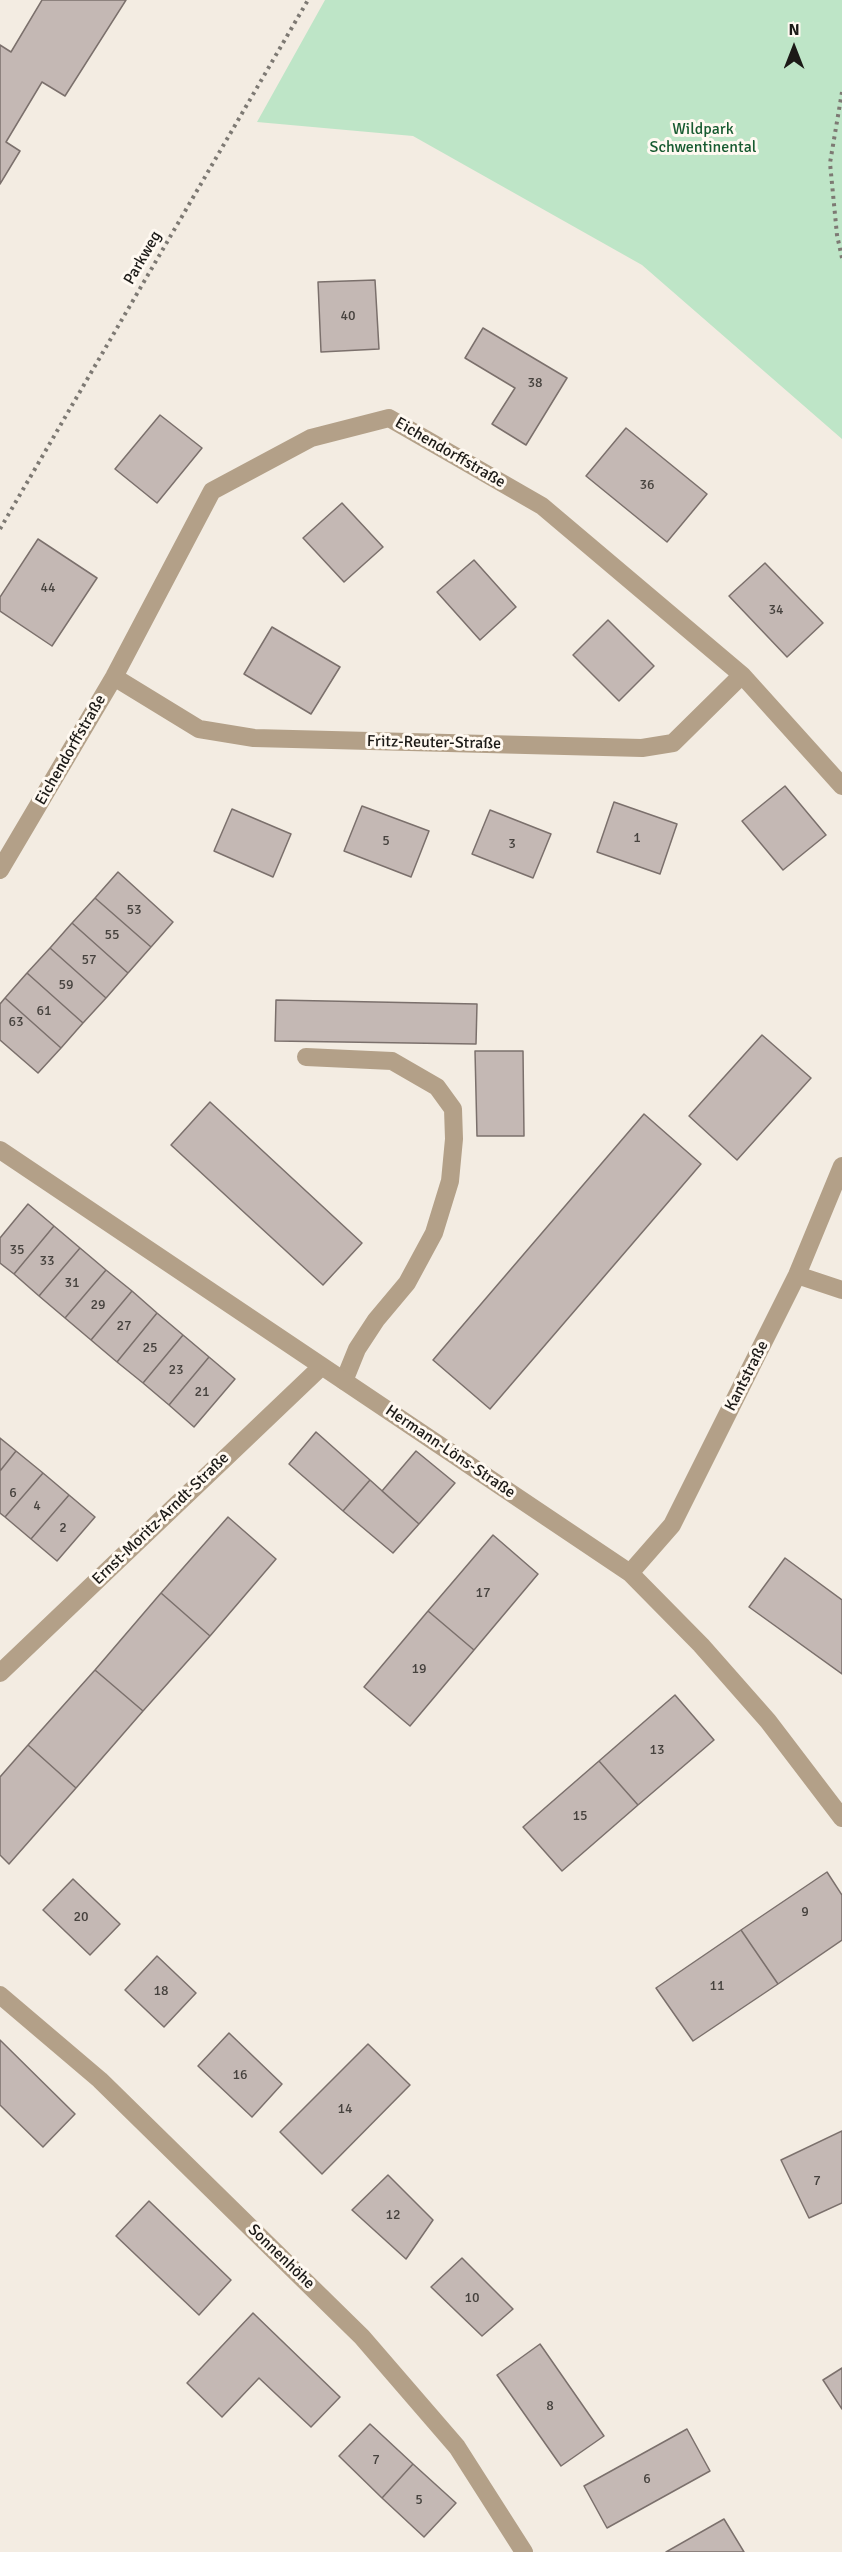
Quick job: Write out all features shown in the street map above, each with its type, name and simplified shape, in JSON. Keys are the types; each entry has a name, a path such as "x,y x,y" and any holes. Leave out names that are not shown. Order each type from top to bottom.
{"street":[{"name":"Eichendorffstraße","path":"0,870 114,677 212,491 311,438 389,418 542,506 742,675 842,786"},
{"name":"Fritz-Reuter-Straße","path":"114,677 199,729 254,738 642,748 673,743 742,675"},
{"path":"306,1057 392,1061 437,1087 453,1109 454,1138 450,1181 434,1233 407,1283 376,1320 357,1349 344,1381"},
{"name":"Hermann-Löns-Straße","path":"0,1150 630,1573 701,1645 768,1720 842,1818"},
{"name":"Kantstraße","path":"630,1573 672,1525 797,1275 842,1166"},
{"path":"797,1275 842,1290"},
{"name":"Ernst-Moritz-Arndt-Straße","path":"0,1673 322,1366"},
{"name":"Sonnenhöhe","path":"0,1995 100,2080 362,2337 457,2447 524,2552"}],"path":[{"name":"Parkweg","path":"0,528 308,0"},
{"path":"842,92 830,163 837,235 842,258"}],"green space":[{"name":"Wildpark Schwentinental","path":"325,0 842,0 842,439 642,265 413,136 257,122"}],"building":[{"path":"42,0 126,0 65,96 42,82 6,142 20,151 0,184 0,45 11,52"},
{"path":"375,280 379,349 321,352 318,282"},
{"path":"483,328 567,378 526,445 492,424 515,388 465,358"},
{"path":"160,415 202,448 157,503 115,469"},
{"path":"626,428 707,494 667,542 586,476"},
{"path":"342,503 383,547 344,582 303,538"},
{"path":"38,539 97,578 52,646 0,611 0,597"},
{"path":"474,560 516,607 480,640 437,592"},
{"path":"765,563 823,623 787,657 729,596"},
{"path":"608,620 654,666 619,701 573,655"},
{"path":"272,627 340,667 311,714 244,674"},
{"path":"785,786 826,835 783,870 742,821"},
{"path":"614,802 677,824 660,874 597,852"},
{"path":"362,806 429,831 411,877 344,851"},
{"path":"232,809 291,834 273,877 214,851"},
{"path":"490,810 551,834 533,878 472,854"},
{"path":"118,872 173,922 151,947 95,898"},
{"path":"95,898 151,947 128,973 72,923"},
{"path":"72,923 128,973 106,998 50,948"},
{"path":"50,948 106,998 83,1023 27,973"},
{"path":"27,973 83,1023 61,1048 5,998"},
{"path":"5,998 61,1048 38,1073 0,1040 0,1004"},
{"path":"276,1000 477,1004 476,1044 275,1041"},
{"path":"762,1035 811,1078 737,1160 689,1116"},
{"path":"475,1051 523,1051 524,1136 477,1136"},
{"path":"210,1102 362,1243 323,1285 171,1145"},
{"path":"644,1114 701,1164 490,1409 433,1360"},
{"path":"28,1204 54,1226 14,1274 0,1263 0,1238"},
{"path":"54,1226 80,1248 39,1296 14,1274"},
{"path":"80,1248 106,1270 65,1318 39,1296"},
{"path":"106,1270 132,1291 91,1340 65,1318"},
{"path":"132,1291 157,1313 117,1362 91,1340"},
{"path":"157,1313 183,1335 143,1383 117,1362"},
{"path":"183,1335 209,1357 169,1405 143,1383"},
{"path":"209,1357 235,1379 194,1427 169,1405"},
{"path":"316,1432 370,1480 343,1511 289,1464"},
{"path":"0,1438 16,1451 0,1471"},
{"path":"16,1451 43,1473 5,1517 0,1513 0,1471"},
{"path":"416,1451 455,1483 419,1524 382,1491"},
{"path":"43,1473 69,1495 31,1539 5,1517"},
{"path":"370,1480 419,1524 393,1553 343,1511"},
{"path":"69,1495 95,1517 57,1561 31,1539"},
{"path":"228,1517 276,1559 210,1636 161,1593"},
{"path":"493,1535 538,1574 474,1650 428,1611"},
{"path":"785,1558 842,1600 842,1674 749,1607"},
{"path":"161,1593 210,1636 143,1711 95,1670"},
{"path":"428,1611 474,1650 410,1726 364,1687"},
{"path":"95,1670 143,1711 76,1788 28,1745"},
{"path":"675,1695 714,1740 638,1805 599,1761"},
{"path":"28,1745 76,1788 9,1864 0,1855 0,1777"},
{"path":"599,1761 638,1805 562,1871 523,1827"},
{"path":"827,1872 842,1895 842,1940 778,1984 741,1930"},
{"path":"73,1879 120,1924 90,1955 43,1910"},
{"path":"741,1930 778,1984 693,2041 656,1988"},
{"path":"157,1956 196,1993 164,2027 125,1990"},
{"path":"229,2033 282,2084 252,2117 198,2066"},
{"path":"0,2040 75,2114 43,2147 0,2105"},
{"path":"368,2044 410,2085 322,2174 280,2132"},
{"path":"842,2131 842,2203 809,2218 781,2160"},
{"path":"388,2175 433,2220 406,2259 352,2210"},
{"path":"149,2201 231,2280 199,2315 116,2236"},
{"path":"462,2258 513,2309 482,2336 431,2287"},
{"path":"253,2313 340,2397 311,2427 259,2378 222,2417 187,2383"},
{"path":"540,2344 604,2436 561,2466 497,2375"},
{"path":"842,2368 842,2409 823,2380"},
{"path":"370,2424 413,2464 382,2498 339,2456"},
{"path":"687,2429 710,2471 607,2528 584,2486"},
{"path":"413,2464 456,2503 424,2537 382,2498"},
{"path":"724,2519 744,2552 666,2552"}]}
